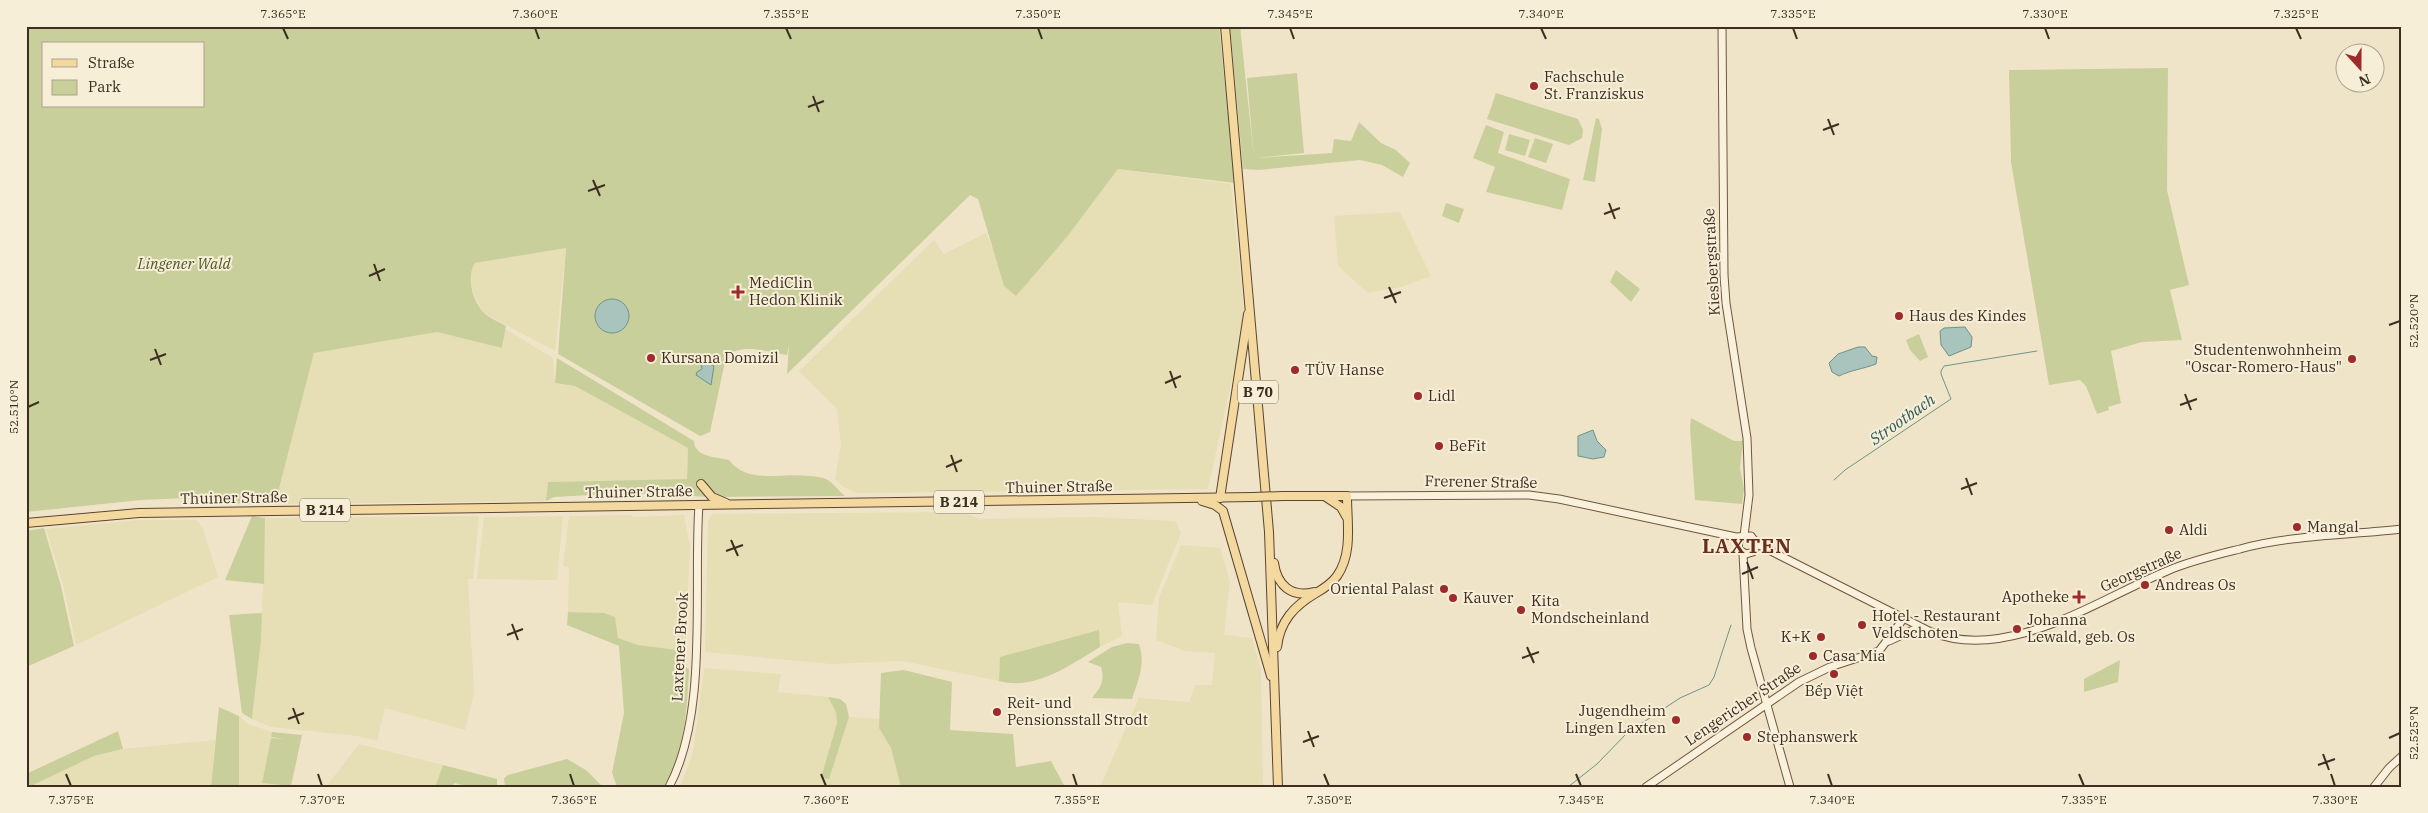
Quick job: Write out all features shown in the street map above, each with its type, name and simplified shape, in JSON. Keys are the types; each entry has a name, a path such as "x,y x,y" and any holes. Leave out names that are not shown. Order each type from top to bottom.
{"main road":[{"name":"B 70","path":"1225,26 1269,532 1278,787"},
{"name":"Kiesbergstraße","path":"1722,26 1724,287 1746,422 1752,548 1746,590 1747,628 1790,787"},
{"path":"1220,498 1224,459 1243,355 1250,297"},
{"path":"701,484 712,497 730,504"},
{"name":"Frerener Straße","path":"1347,496 1529,495 1564,500 1700,529 1743,536 1752,548"},
{"name":"Kiesbergstraße","path":"1738,545 1743,536 1749,495"},
{"path":"1324,496 1341,507 1347,522"},
{"name":"Thuiner Straße","path":"26,523 138,513 1324,496"},
{"name":"B 214","path":"1324,496 1347,496"},
{"path":"1274,669 1283,622 1297,605 1318,592 1336,577 1342,567 1348,543 1347,496"},
{"path":"1230,498 1223,511 1265,649 1275,700"},
{"name":"B 214","path":"1194,499 1215,505 1223,511"},
{"name":"Laxtener Brook","path":"669,787 683,755 690,720 695,667 699,505"},
{"name":"Frerener Straße","path":"1700,529 1738,545"},
{"name":"Georgstraße","path":"1931,632 1954,638 1990,638 2036,630 2072,617 2167,571 2241,548 2400,530"},
{"path":"1269,532 1276,572 1280,582 1286,588 1298,594 1318,592"},
{"path":"1738,545 1783,558 1931,632"},
{"name":"Lengericher Straße","path":"1646,787 1813,674 1844,661 1874,654 1884,647 1904,618"},
{"path":"1888,641 1913,630 1931,632"},
{"path":"2374,787 2389,768 2402,756"}],"shaded area":[{"path":"1118,169 1231,184 1245,319 1208,489 856,493 842,486 835,479 841,444 837,409 799,371 934,240 944,254 986,233 995,254 1004,286 1016,296 1067,237"},
{"path":"1400,212 1431,276 1401,287 1368,293 1338,266 1334,216"},
{"path":"566,248 555,351 482,312 470,284 470,269 475,263"},
{"path":"505,329 553,358 555,383 575,386 688,448 687,479 548,482 546,501 275,504 314,353 437,332 503,348"},
{"path":"961,512 980,519 1092,517 1175,521 1181,533 1152,605 1118,602 1122,636 1100,647 1099,631 1001,657 999,681 903,661 831,664 705,652 708,521 712,514"},
{"path":"632,515 633,517 684,515 690,546 685,651 638,645 618,638 615,617 604,613 568,612 569,567 563,566 569,516"},
{"path":"479,516 473,579 468,579 474,693 465,730 385,708 377,741 358,736 271,727 252,719 261,640 265,518"},
{"path":"563,516 557,580 477,579 484,517"},
{"path":"137,520 197,520 203,529 218,577 76,645 63,584 46,529"},
{"path":"1181,545 1220,548 1230,581 1224,635 1252,638 1261,670 1263,787 1100,787 1139,698 1189,702 1195,685 1212,685 1215,653 1185,651 1156,640 1159,598"},
{"path":"704,668 781,674 778,692 828,697 836,712 837,723 821,778 829,779 849,717 880,719 879,728 891,748 901,787 680,787 693,752"},
{"path":"239,716 248,724 272,732 262,783 294,787 239,787"},
{"path":"215,740 211,787 26,787 26,779 31,786 94,756 123,749"},
{"path":"359,744 443,765 435,787 326,787"}],"green space":[{"name":"Lingener Wald","path":"26,26 1219,26 1235,183 1118,169 1067,237 1016,296 1004,286 978,199 970,195 787,374 789,345 787,355 747,349 732,352 726,357 710,432 700,436 558,354 566,248 475,263 471,274 473,294 478,306 484,313 506,326 502,348 437,332 314,353 275,504 201,503 188,498 141,500 26,512"},
{"path":"1230,26 1240,26 1254,158 1247,78 1297,73 1304,153 1256,158 1332,153 1334,139 1351,141 1359,122 1381,143 1396,150 1410,163 1403,177 1382,165 1360,160 1258,170 1243,169"},
{"path":"2168,68 2167,190 2189,285 2170,290 2182,340 2142,342 2111,351 2121,403 2108,407 2109,410 2097,414 2086,386 2080,380 2049,385 2011,162 2009,70"},
{"path":"1496,93 1578,119 1583,130 1582,138 1569,145 1487,119"},
{"path":"1596,118 1599,119 1602,129 1595,182 1583,180"},
{"path":"1486,125 1504,132 1498,153 1570,179 1562,210 1486,192 1495,167 1473,158"},
{"path":"1509,134 1530,140 1525,156 1505,150"},
{"path":"1535,138 1553,144 1546,163 1528,157"},
{"path":"1446,203 1464,209 1459,223 1442,216"},
{"path":"1616,270 1640,289 1631,302 1610,282"},
{"path":"1919,334 1928,357 1920,361 1910,350 1906,340"},
{"path":"557,358 694,441 695,446 702,453 729,460 737,468 755,475 798,475 823,478 828,480 845,496 711,497 627,493 554,497 546,501 548,482 687,479 688,448 575,386 555,383"},
{"path":"1691,418 1734,441 1743,441 1740,468 1744,489 1742,504 1695,500"},
{"path":"252,516 265,518 264,584 225,580"},
{"path":"44,528 61,586 74,646 26,667 26,531"},
{"path":"568,612 604,613 615,617 618,638 638,645 685,651 686,667 689,669 684,730 681,745 664,787 617,787 612,773 624,713 619,646 567,625"},
{"path":"262,613 261,640 252,719 242,713 229,615"},
{"path":"1099,630 1100,647 1064,668 1039,679 1026,682 1012,683 999,681 1000,657"},
{"path":"1127,643 1139,644 1142,658 1139,679 1132,699 1092,698 1101,684 1103,676 1101,667 1088,662 1112,647"},
{"path":"2120,660 2118,682 2084,692 2084,679"},
{"path":"904,670 952,682 950,730 1013,734 1016,767 1051,761 1065,787 901,787 891,748 879,728 881,673"},
{"path":"828,697 840,699 846,704 849,717 829,779 821,778 837,723 836,712"},
{"path":"219,707 239,716 239,787 211,787"},
{"path":"118,731 123,749 94,756 31,786 26,779 26,774"},
{"path":"272,732 302,735 291,786 262,783 271,738 284,739 271,737"},
{"path":"567,759 586,770 603,787 505,787 504,778 508,775"},
{"path":"443,765 497,779 497,787 468,787 455,783 452,787 435,787"}],"water":[{"path":"612,299 624,304 629,316 624,328 612,333 600,328 595,316 600,304"},
{"path":"1965,327 1972,337 1971,347 1949,356 1941,345 1940,331 1944,328"},
{"path":"1858,347 1865,347 1872,356 1877,357 1876,364 1839,376 1832,372 1829,363 1838,354"},
{"path":"703,361 714,366 711,385 696,375 702,369 701,364"},
{"path":"1593,430 1597,441 1606,450 1604,457 1593,459 1578,456 1578,436"}],"waterway":[{"name":"Strootbach","path":"1834,480 1845,470 1951,399 1941,374 1944,366 2037,351"},
{"name":"Strootbach","path":"1568,787 1597,764 1627,733 1680,698 1709,685 1714,677 1731,625"}],"place":[{"name":"Fachschule St. Franziskus","path":"1534,86"},
{"name":"MediClin Hedon Klinik","path":"738,292"},
{"name":"Haus des Kindes","path":"1899,316"},
{"name":"Kursana Domizil","path":"651,358"},
{"name":"Studentenwohnheim \"Oscar-Romero-Haus\"","path":"2352,359"},
{"name":"TÜV Hanse","path":"1295,370"},
{"name":"Lidl","path":"1418,396"},
{"name":"BeFit","path":"1439,446"},
{"name":"Mangal","path":"2297,527"},
{"name":"Aldi","path":"2169,530"},
{"name":"Andreas Os","path":"2145,585"},
{"name":"Oriental Palast","path":"1444,589"},
{"name":"Apotheke","path":"2079,597"},
{"name":"Kauver","path":"1453,598"},
{"name":"Kita Mondscheinland","path":"1521,610"},
{"name":"Hotel - Restaurant Veldschoten","path":"1862,625"},
{"name":"Johanna Lewald, geb. Os","path":"2017,629"},
{"name":"K+K","path":"1821,637"},
{"name":"Casa Mia","path":"1813,656"},
{"name":"Bếp Việt","path":"1834,674"},
{"name":"Reit- und Pensionsstall Strodt","path":"997,712"},
{"name":"Jugendheim Lingen Laxten","path":"1676,720"},
{"name":"Stephanswerk","path":"1747,737"}],"district":[{"name":"LAXTEN","path":"1747,546"}]}
